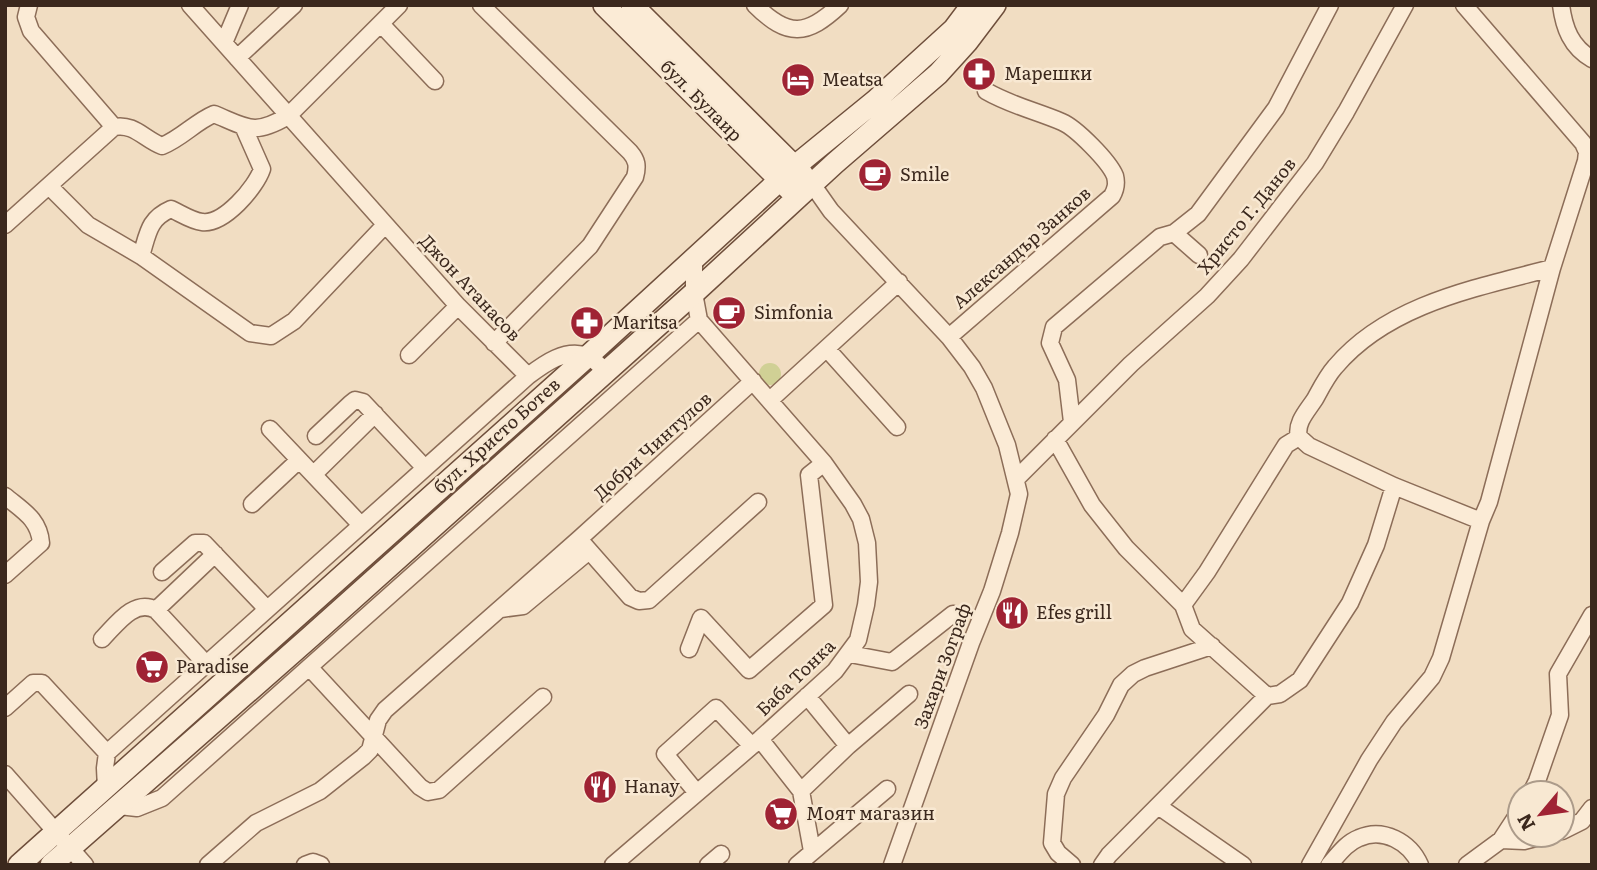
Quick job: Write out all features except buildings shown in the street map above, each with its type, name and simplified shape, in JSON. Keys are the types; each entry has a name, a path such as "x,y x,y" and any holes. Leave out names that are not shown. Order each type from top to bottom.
{"main road":[{"name":"бул. Булаир","path":"604,5 788,173"},
{"name":"бул. Булаир","path":"632,5 805,191"},
{"name":"бул. Христо Ботев","path":"19,865 119,806 938,74 995,5"},
{"name":"бул. Христо Ботев","path":"51,865 63,839 106,788 788,173 875,102 954,29 968,7"}],"street":[{"path":"29,5 26,17 31,31 114,127"},
{"name":"Джон Атанасов","path":"190,5 458,306 527,376"},
{"path":"223,43 240,5"},
{"path":"237,58 294,5"},
{"path":"5,225 114,127 132,127 162,146 176,141 203,118 214,114 243,127 270,127 288,116 399,5"},
{"path":"481,5 635,158 637,168 635,177 590,246 494,343"},
{"path":"755,5 770,20 793,30 808,29 821,22 840,5"},
{"path":"1072,422 1067,380 1050,343 1054,327 1160,237 1174,233 1198,214 1276,108 1330,5"},
{"name":"Христо Г. Данов","path":"1017,478 1130,364 1207,296 1241,259 1315,163 1405,5"},
{"path":"1310,865 1369,760 1399,715 1422,692 1441,659 1489,502 1552,268 1586,160 1587,152 1583,144 1464,5"},
{"path":"1561,5 1563,25 1574,44 1592,59"},
{"path":"381,24 435,81"},
{"name":"Александър Занков","path":"949,337 1112,197 1116,187 1112,170 1074,129 986,92"},
{"path":"141,256 151,222 161,213 171,209 201,223 213,221 224,216 257,184 262,169 243,127"},
{"path":"49,186 88,225 141,256 250,333 271,336 294,321 385,225"},
{"path":"805,191 831,211 899,282 972,367 984,388 1017,478"},
{"path":"1174,233 1199,255"},
{"path":"119,806 137,808 162,798 699,320 694,293 694,259"},
{"path":"1481,521 1394,486 1309,446 1299,437 1299,425 1335,367 1376,330 1432,303 1552,268"},
{"path":"770,400 899,282"},
{"path":"410,355 458,306"},
{"name":"Баба Тонка","path":"613,865 756,743 835,671 858,640 866,605 869,582 867,543 853,504 824,463 699,320"},
{"path":"827,349 897,426"},
{"path":"106,788 107,752 527,376 545,362 559,357 588,356 605,371"},
{"name":"Добри Чинтулов","path":"208,865 256,823 320,792 363,757 370,750 377,720 385,710 501,609 584,545 753,381"},
{"path":"316,436 355,400 363,401 424,467"},
{"path":"314,474 375,414"},
{"path":"270,429 362,525"},
{"path":"1183,605 1207,572 1286,446 1299,437"},
{"path":"1055,439 1092,505 1126,548 1183,605 1192,629 1267,696"},
{"path":"252,504 299,460"},
{"path":"690,649 701,618 749,670 824,605 809,474 824,463"},
{"name":"Захари Зограф","path":"892,865 992,591 1019,494 1017,478"},
{"path":"1102,865 1267,696 1280,694 1300,680 1350,603 1376,545 1394,486"},
{"path":"5,496 31,517 40,531 41,543 5,575"},
{"path":"584,545 630,597 639,601 649,600 758,502"},
{"path":"162,572 199,542 204,543 267,609"},
{"path":"156,610 215,554"},
{"path":"102,639 136,608 149,606 156,610 207,665"},
{"path":"850,654 892,662 953,614"},
{"path":"1538,779 1560,715 1559,674 1592,615"},
{"path":"1072,865 1058,853 1052,843 1056,794 1063,778 1105,715 1121,685 1145,668 1212,646"},
{"path":"310,668 421,787 433,792 439,790 543,697"},
{"path":"5,708 33,683 42,683 107,752"},
{"path":"801,791 909,694"},
{"path":"807,696 848,746"},
{"path":"696,793 665,754 716,708 756,743 801,791 812,851"},
{"path":"8,782 85,865"},
{"path":"797,865 887,789"},
{"path":"1158,806 1242,865"},
{"path":"1576,824 1582,821 1592,808"},
{"path":"1467,865 1501,840 1506,832"},
{"path":"1329,865 1352,842 1374,834 1404,842 1420,865"},
{"path":"1501,840 1506,840"},
{"path":"708,865 721,854"},
{"path":"305,865 313,862 321,865"}],"green space":[{"path":"770,363 778,366 781,374 778,382 770,385 762,382 759,374 762,366"}],"place":[{"name":"Марешки","path":"979,74"},
{"name":"Meatsa","path":"798,80"},
{"name":"Smile","path":"875,175"},
{"name":"Simfonia","path":"729,313"},
{"name":"Maritsa","path":"587,323"},
{"name":"Efes grill","path":"1012,613"},
{"name":"Paradise","path":"152,667"},
{"name":"Hanay","path":"600,787"},
{"name":"Моят магазин","path":"781,814"}]}
